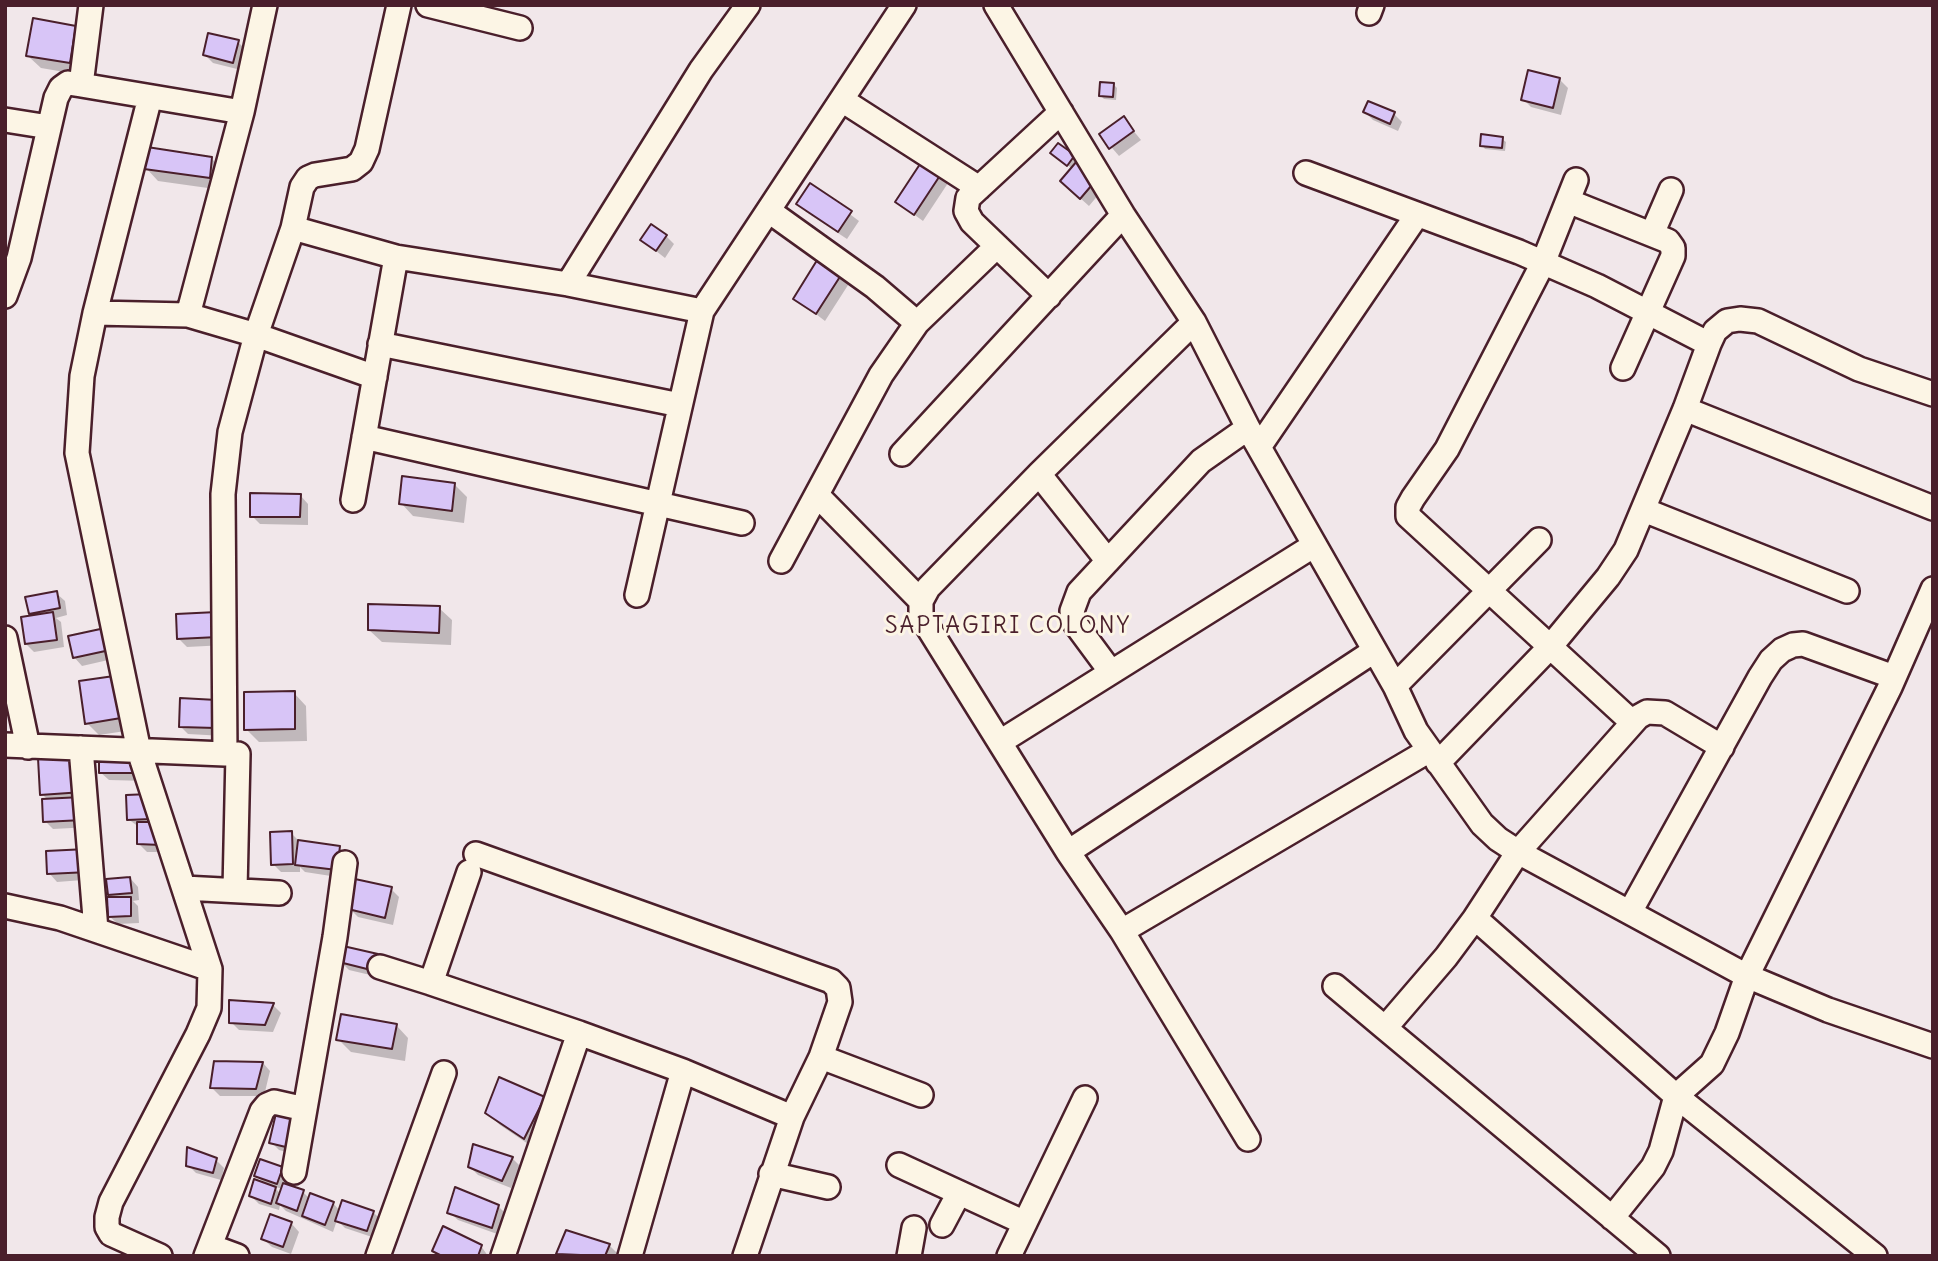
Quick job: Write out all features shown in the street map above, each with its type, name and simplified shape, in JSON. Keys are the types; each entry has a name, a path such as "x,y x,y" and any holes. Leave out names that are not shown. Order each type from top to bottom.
{"street":[{"path":"80,85 91,5"},
{"path":"188,315 242,112 265,5"},
{"path":"5,638 16,746 225,754 223,494 230,432 256,335 293,228 302,187 308,178 352,169 361,162 367,149 399,5"},
{"path":"428,5 520,28"},
{"path":"568,284 701,70 748,5"},
{"path":"637,595 702,311 904,5"},
{"path":"996,5 1123,215 1194,322 1253,437 1395,686 1416,731 1482,824 1518,852 1748,976 1828,1010 1933,1046"},
{"path":"5,296 19,258 49,127 61,88 68,83 242,112"},
{"path":"150,97 95,313 82,376 77,453 139,751 210,969 208,1008 198,1034 111,1202 107,1217 107,1227 111,1234 160,1256"},
{"path":"842,100 979,188"},
{"path":"1049,296 972,222 966,211 968,198 1061,113"},
{"path":"5,120 49,127"},
{"path":"1306,173 1543,263 1597,286 1709,344"},
{"path":"1623,368 1673,256 1673,248 1668,240 1572,190 1543,263 1447,449 1408,507 1408,516 1632,722"},
{"path":"1652,234 1671,190"},
{"path":"769,211 875,286 917,323"},
{"path":"902,454 1123,215"},
{"path":"1111,672 1074,622 1072,611 1079,593 1201,461 1253,437 1417,215"},
{"path":"293,228 396,257 568,284 702,311"},
{"path":"781,561 881,375 917,323 997,246"},
{"path":"353,500 396,257"},
{"path":"95,313 188,315 256,335 374,377"},
{"path":"1122,931 1433,757 1550,647 1608,577 1626,550 1709,344 1715,331 1727,321 1758,321 1859,369 1933,394"},
{"path":"1194,322 1039,474 928,588 921,601 921,616 1068,852 1122,931 1248,1139"},
{"path":"380,344 680,405"},
{"path":"1685,409 1933,508"},
{"path":"364,437 742,523"},
{"path":"1039,474 1108,561"},
{"path":"817,495 921,601"},
{"path":"1644,510 1847,591"},
{"path":"1395,686 1539,540"},
{"path":"1000,742 1313,545"},
{"path":"1612,1218 1653,1167 1661,1151 1676,1096 1712,1064 1748,976 1894,677 1933,589"},
{"path":"1630,912 1771,660 1793,645 1803,643 1894,677"},
{"path":"1068,852 1374,651"},
{"path":"1385,1028 1446,957 1518,852 1632,722 1647,712 1665,713 1722,747"},
{"path":"81,748 96,930"},
{"path":"235,891 237,754"},
{"path":"295,1172 345,863"},
{"path":"431,983 472,863 831,981 838,988 840,1002 821,1058 792,1117 745,1256"},
{"path":"184,888 279,893"},
{"path":"5,906 50,915 210,969"},
{"path":"1475,918 1676,1096 1875,1256"},
{"path":"380,967 579,1033 683,1071 792,1117"},
{"path":"1335,986 1658,1256"},
{"path":"503,1256 579,1033"},
{"path":"821,1058 921,1095"},
{"path":"629,1256 683,1071"},
{"path":"378,1256 444,1073"},
{"path":"1009,1256 1085,1098"},
{"path":"237,1256 208,1251 262,1111 274,1102 305,1108"},
{"path":"899,1165 1025,1223"},
{"path":"771,1174 828,1187"},
{"path":"942,1225 959,1193"},
{"path":"909,1256 914,1228"}],"building":[{"path":"33,18 76,26 70,63 26,56"},
{"path":"208,33 239,40 233,63 203,55"},
{"path":"1528,70 1560,78 1553,108 1521,100"},
{"path":"1100,82 1114,83 1113,97 1099,96"},
{"path":"1368,101 1395,112 1390,124 1363,112"},
{"path":"1124,116 1134,131 1109,149 1099,134"},
{"path":"1481,134 1503,137 1502,148 1480,146"},
{"path":"1058,143 1075,155 1067,166 1050,153"},
{"path":"147,147 212,157 210,178 144,169"},
{"path":"924,158 943,171 914,215 895,202"},
{"path":"1077,161 1097,179 1080,199 1060,181"},
{"path":"810,183 852,211 838,232 796,204"},
{"path":"651,224 667,235 656,251 640,240"},
{"path":"819,257 843,272 816,314 793,299"},
{"path":"402,476 455,483 452,511 399,504"},
{"path":"250,493 301,494 300,517 250,517"},
{"path":"57,591 60,608 29,614 25,597"},
{"path":"368,604 440,606 439,633 368,630"},
{"path":"53,612 57,640 25,644 21,617"},
{"path":"217,612 218,637 177,639 176,614"},
{"path":"105,628 110,650 73,658 68,636"},
{"path":"114,676 121,718 85,724 79,681"},
{"path":"295,691 295,729 244,730 244,692"},
{"path":"180,698 217,700 216,728 179,727"},
{"path":"99,750 139,751 138,773 99,773"},
{"path":"80,755 83,792 40,795 38,758"},
{"path":"150,794 151,819 127,820 126,795"},
{"path":"82,797 83,820 43,822 42,799"},
{"path":"137,822 160,822 161,845 137,844"},
{"path":"292,831 293,864 271,865 270,832"},
{"path":"298,840 340,846 337,870 295,865"},
{"path":"87,849 89,872 47,874 46,851"},
{"path":"130,877 132,893 108,895 106,879"},
{"path":"355,879 392,887 385,918 348,909"},
{"path":"107,897 131,897 131,916 108,917"},
{"path":"343,946 378,954 375,971 339,962"},
{"path":"229,1000 274,1003 265,1025 229,1023"},
{"path":"341,1014 397,1024 392,1049 336,1040"},
{"path":"214,1061 263,1062 256,1089 210,1088"},
{"path":"499,1077 545,1097 524,1139 485,1113"},
{"path":"277,1109 298,1114 290,1148 269,1143"},
{"path":"473,1144 513,1157 502,1181 468,1167"},
{"path":"187,1147 217,1158 213,1173 186,1166"},
{"path":"260,1159 283,1167 277,1184 254,1176"},
{"path":"254,1179 276,1187 271,1204 249,1196"},
{"path":"283,1183 304,1190 297,1211 276,1203"},
{"path":"455,1187 499,1205 492,1228 447,1213"},
{"path":"310,1193 334,1202 325,1225 302,1216"},
{"path":"342,1200 374,1211 367,1231 335,1221"},
{"path":"270,1214 292,1222 283,1247 261,1239"},
{"path":"443,1226 482,1245 478,1256 442,1256 432,1251"},
{"path":"566,1230 610,1244 605,1256 556,1254"}],"district":[{"name":"SAPTAGIRI COLONY","path":"1008,626"}]}
